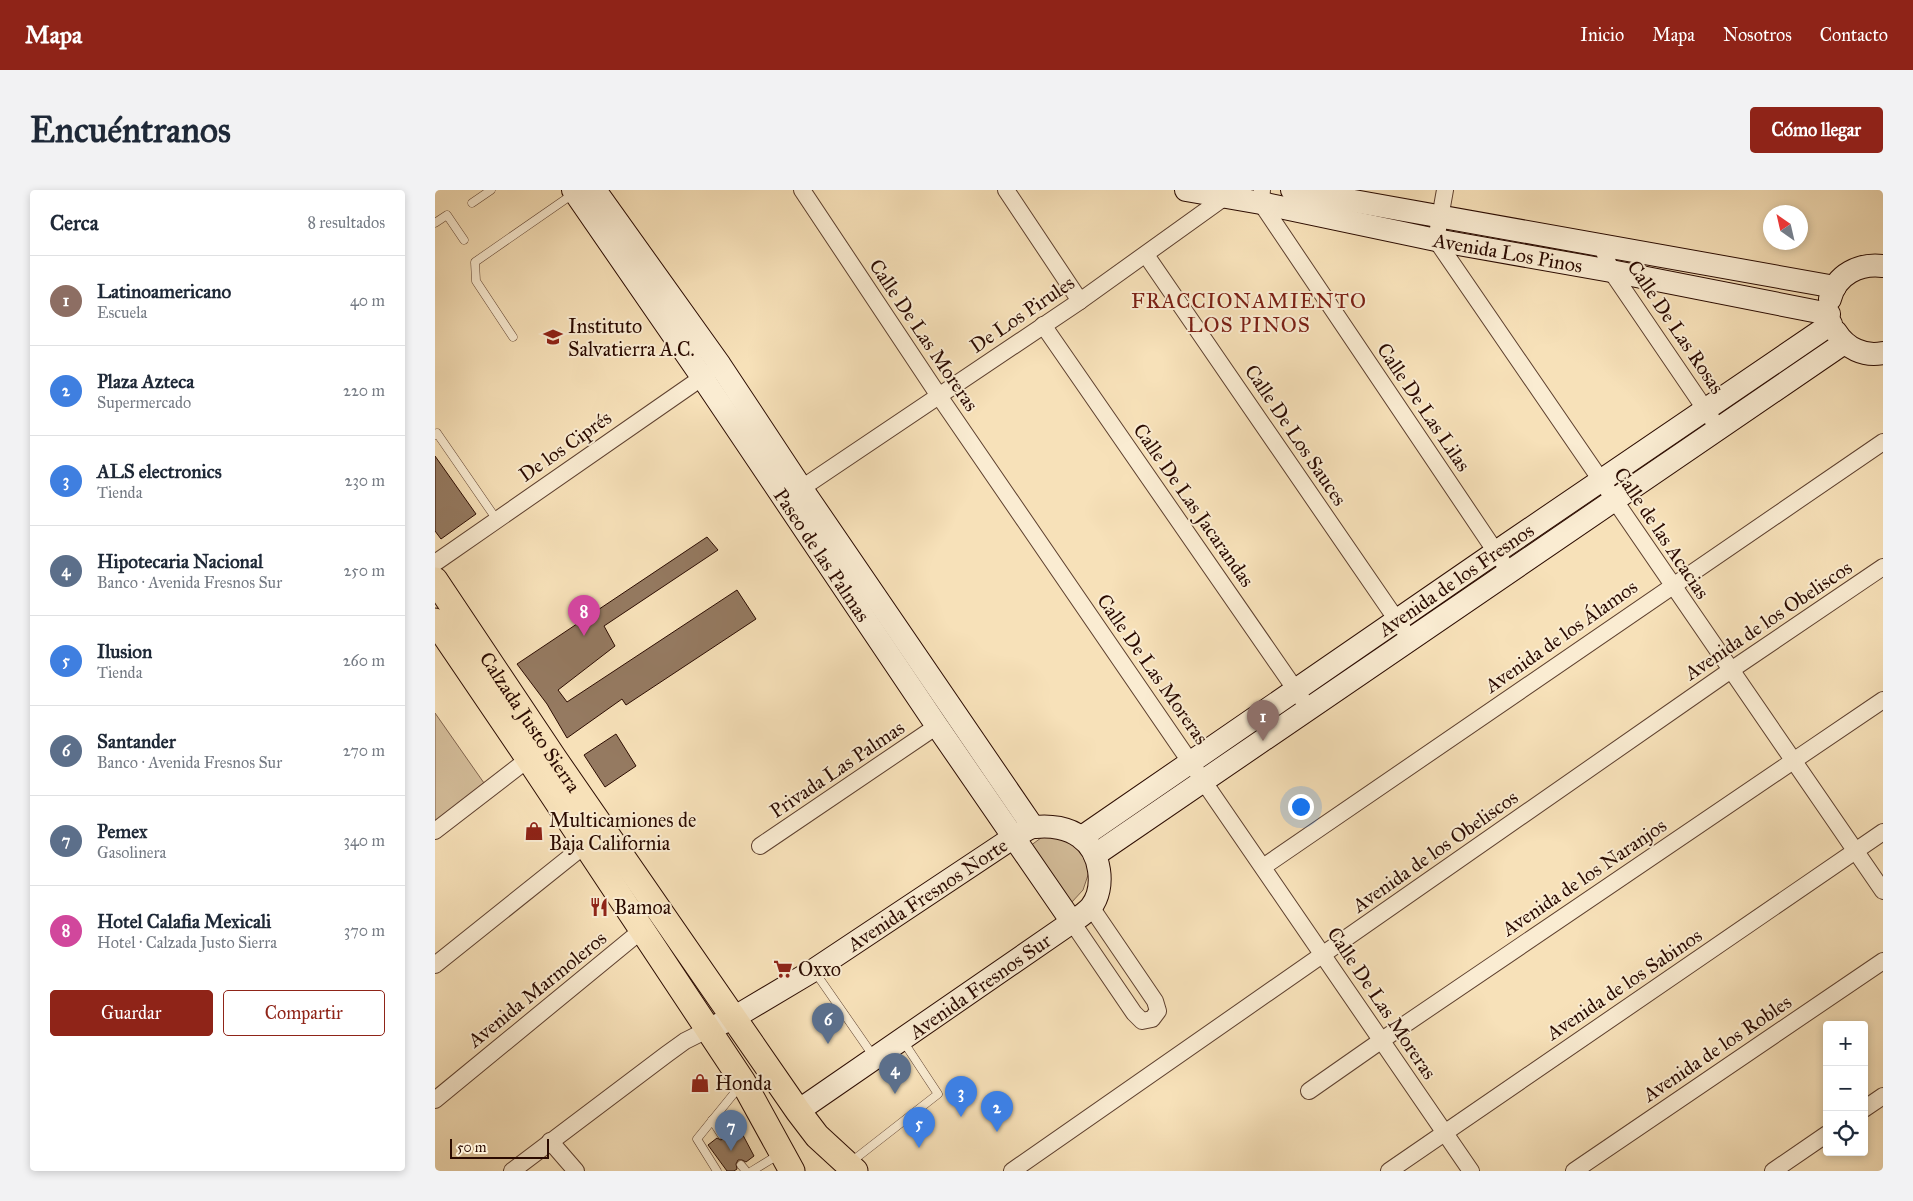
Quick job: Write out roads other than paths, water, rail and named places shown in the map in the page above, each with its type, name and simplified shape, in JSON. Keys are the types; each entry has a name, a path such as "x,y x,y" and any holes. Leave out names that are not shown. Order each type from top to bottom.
{"main road":[{"name":"Calzada Justo Sierra","path":"435,580 537,752 585,845 743,1082 787,1162"},
{"name":"Calzada Justo Sierra","path":"435,621 537,752 735,1017 817,1136 851,1168"}],"street":[{"name":"Calle De Las Moreras","path":"802,190 939,396 1471,1171"},
{"path":"1006,190 1079,301"},
{"name":"Avenida Los Pinos","path":"1186,190 1262,197 1436,240 1611,271 1830,319"},
{"name":"Avenida Los Pinos","path":"1292,190 1835,287"},
{"path":"1436,240 1445,190"},
{"name":"Paseo de las Palmas","path":"581,191 711,371 1024,832 1073,922"},
{"name":"De Los Pirules","path":"793,494 1147,255 1227,194"},
{"name":"Calle De Las Lilas","path":"1262,197 1509,571"},
{"name":"Calle de las Acacias","path":"1436,240 1883,891"},
{"name":"Calle De Las Rosas","path":"1602,246 1611,271 1718,428"},
{"name":"Calle De Los Sauces","path":"1147,255 1410,639"},
{"path":"1883,265 1861,267 1842,278 1831,295 1830,319 1836,334 1854,350 1867,354 1883,353"},
{"name":"Avenida de los Fresnos","path":"1088,846 1191,762 1705,409 1830,319"},
{"name":"Calle De Las Jacarandas","path":"1043,325 1309,709"},
{"name":"Avenida de los Fresnos","path":"1088,846 1204,782 1613,499 1844,343"},
{"name":"De los Ciprés","path":"435,563 711,371"},
{"name":"Avenida de los Álamos","path":"1263,867 1883,442"},
{"name":"Paseo de las Palmas","path":"793,494 937,726 1024,832"},
{"name":"Avenida de los Obeliscos","path":"1012,1171 1731,670 1883,567"},
{"name":"Avenida de los Naranjos","path":"1309,1091 1883,700"},
{"name":"Privada Las Palmas","path":"760,846 937,726"},
{"path":"435,831 537,752"},
{"path":"1024,832 1053,827 1069,831 1088,846 1101,873 1097,892 1091,907 1155,1001 1158,1011 1152,1019 1142,1021 1134,1013 1073,922"},
{"name":"Avenida Fresnos Norte","path":"707,1030 735,1017 814,970 1024,832"},
{"name":"Avenida de los Sabinos","path":"1389,1171 1883,832"},
{"path":"435,964 585,845"},
{"name":"Avenida Fresnos Sur","path":"798,1111 1073,922 1091,907"},
{"name":"Avenida Marmoleros","path":"435,1100 642,930"},
{"name":"Avenida de los Robles","path":"1574,1171 1883,961"},
{"path":"512,1171 550,1140 685,1041 707,1030"},
{"path":"1868,1106 1883,1096"},
{"path":"1773,1171 1823,1137"},
{"path":"550,1140 576,1171"}],"lane":[{"path":"472,203 491,190"},
{"path":"513,337 476,281 475,262 581,191"},
{"path":"435,223 447,215 464,240"},
{"path":"436,434 497,520"},
{"path":"814,970 875,1058"},
{"path":"851,1168 938,1094 902,1040"},
{"path":"717,1171 697,1139 743,1082"},
{"path":"712,1120 721,1134"},
{"path":"752,1171 787,1162"}],"place":[{"name":"Instituto Salvatierra A.C.","path":"553,337"},
{"name":"Hotel Calafia Mexicali","path":"584,636"},
{"name":"Latinoamericano","path":"1263,741"},
{"name":"Multicamiones de Baja California","path":"534,831"},
{"name":"Bamoa","path":"599,907"},
{"name":"Oxxo","path":"783,969"},
{"name":"Santander","path":"828,1044"},
{"name":"Honda","path":"700,1083"},
{"name":"Hipotecaria Nacional","path":"895,1094"},
{"name":"ALS electronics","path":"961,1117"},
{"name":"Plaza Azteca","path":"997,1132"},
{"name":"Ilusion","path":"919,1148"},
{"name":"Pemex","path":"731,1151"}],"district":[{"name":"FRACCIONAMIENTO LOS PINOS","path":"1249,313"}]}
